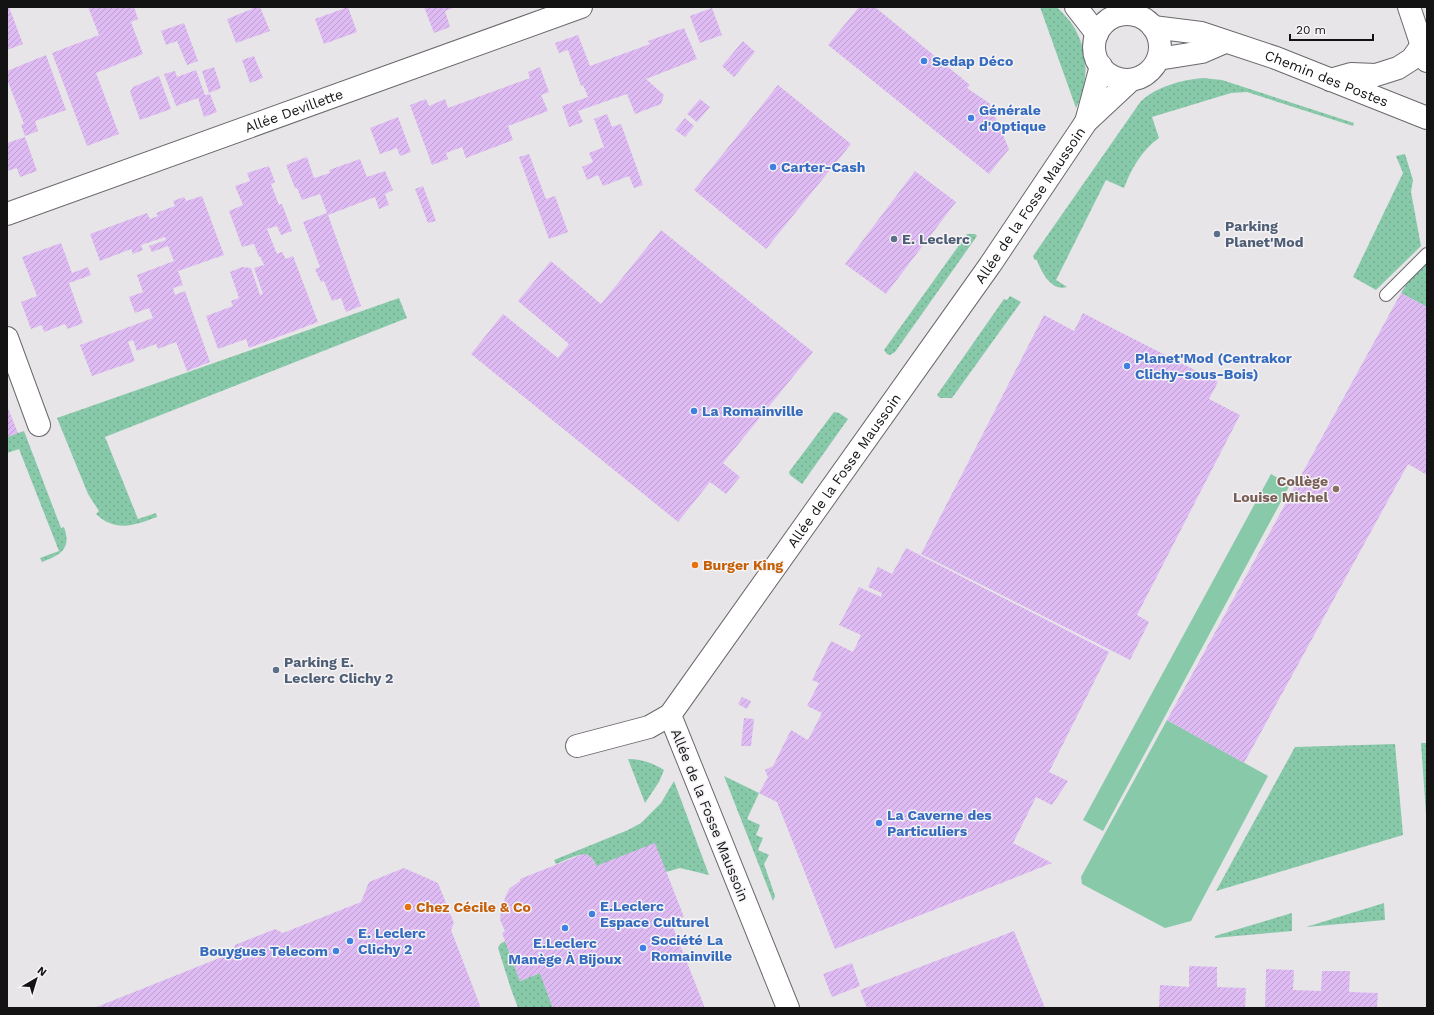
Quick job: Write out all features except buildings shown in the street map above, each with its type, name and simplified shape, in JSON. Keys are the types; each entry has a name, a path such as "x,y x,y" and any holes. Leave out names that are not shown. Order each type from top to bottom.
{"street":[{"name":"Allée Devillette","path":"7,214 581,7"},
{"path":"1076,7 1097,34"},
{"path":"1330,80 1351,74 1376,75 1398,68 1424,53 1409,7"},
{"path":"1116,11 1145,19 1158,34 1160,42 1160,51 1154,67 1140,77 1131,80 1114,77 1101,66 1096,56 1094,45 1097,34 1107,20 1115,16 1116,11"},
{"name":"Chemin des Postes","path":"1153,27 1200,33 1276,58 1427,118"},
{"path":"1158,59 1202,52 1225,42"},
{"name":"Allée de la Fosse Maussoin","path":"1086,122 1101,66"},
{"name":"Allée de la Fosse Maussoin","path":"788,1008 670,715 990,265 1086,122 1131,80"},
{"path":"7,338 39,425"},
{"path":"577,746 649,727 670,715"}],"lane":[{"path":"1386,295 1427,254"}],"green space":[{"path":"1040,7 1056,7 1061,11 1075,30 1084,51 1084,86 1076,108"},
{"path":"1203,78 1222,80 1354,123 1353,126 1247,92 1231,93 1152,117 1159,138 1142,154 1130,174 1124,188 1106,180 1056,280 1067,287 1057,287 1052,284 1044,275 1037,260 1035,260 1033,256 1141,101 1155,91 1170,85 1186,80"},
{"path":"1405,154 1413,180 1411,192 1421,246 1376,290 1353,277 1403,173 1396,156"},
{"path":"967,234 975,234 977,236 895,352 890,355 887,354 884,350"},
{"path":"1427,263 1427,307 1401,293 1412,276"},
{"path":"1010,296 1021,302 952,398 940,398 937,395 1004,299 1007,300"},
{"path":"399,298 407,318 105,437 138,519 156,513 157,517 141,523 126,526 111,524 96,514 99,511 88,494 57,418"},
{"path":"834,412 839,413 848,419 802,484 790,475 789,472"},
{"path":"24,431 61,528 64,527 66,535 63,550 54,557 42,562 40,558 59,551 19,449 7,453 7,437"},
{"path":"1271,474 1290,485 1103,831 1083,820"},
{"path":"1167,720 1268,776 1191,921 1165,928 1082,884 1081,877"},
{"path":"1421,743 1427,743 1427,828"},
{"path":"1395,744 1403,835 1216,891 1295,747"},
{"path":"628,759 647,762 664,770 659,782 645,803"},
{"path":"724,776 759,793 747,819 760,825 756,835 763,838 758,850 769,855 764,864 775,896 773,901"},
{"path":"674,781 709,875 680,868 666,872 596,866 589,856 584,855 579,855 556,864 554,860 628,830 641,823 661,803"},
{"path":"1384,903 1385,920 1306,927"},
{"path":"1292,913 1292,931 1215,938 1215,936"},
{"path":"505,941 520,981 540,973 553,1008 518,1008 498,948 500,944"}],"place":[{"name":"Sedap Déco","path":"924,61"},
{"name":"Générale d'Optique","path":"971,118"},
{"name":"Carter-Cash","path":"773,167"},
{"name":"Parking Planet'Mod","path":"1217,234"},
{"name":"E. Leclerc","path":"894,239"},
{"name":"Planet'Mod (Centrakor Clichy-sous-Bois)","path":"1127,366"},
{"name":"La Romainville","path":"694,411"},
{"name":"Collège Louise Michel","path":"1336,489"},
{"name":"Burger King","path":"695,565"},
{"name":"Parking E. Leclerc Clichy 2","path":"276,670"},
{"name":"La Caverne des Particuliers","path":"879,823"},
{"name":"Chez Cécile & Co","path":"408,907"},
{"name":"E.Leclerc Espace Culturel","path":"592,914"},
{"name":"E.Leclerc Manège À Bijoux","path":"565,928"},
{"name":"E. Leclerc Clichy 2","path":"350,941"},
{"name":"Société La Romainville","path":"643,948"},
{"name":"Bouygues Telecom","path":"336,951"}]}
